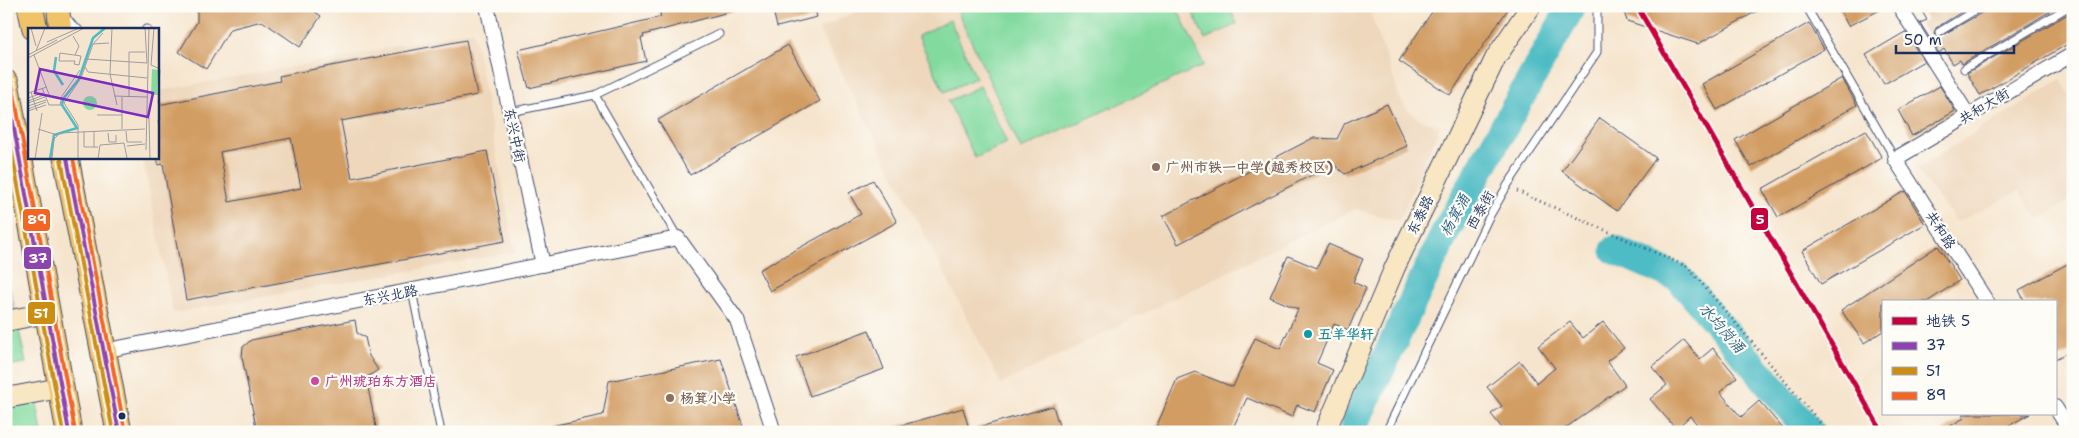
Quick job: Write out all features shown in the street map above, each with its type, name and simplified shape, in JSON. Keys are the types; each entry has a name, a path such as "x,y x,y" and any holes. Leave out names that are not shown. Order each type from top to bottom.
{"highway":[{"path":"30,6 35,28"},
{"path":"6,82 60,388 70,432"},
{"path":"66,159 119,432"}],"main road":[{"path":"58,6 60,28"}],"street":[{"name":"东兴中街","path":"487,6 543,264"},
{"name":"东泰路","path":"1325,432 1395,267 1496,57 1531,6"},
{"path":"1899,6 1968,115"},
{"name":"共和大街","path":"1895,159 2073,54"},
{"name":"共和路","path":"1895,159 1987,300"},
{"path":"678,238 737,320 774,432"},
{"name":"东兴北路","path":"103,351 678,238"},
{"path":"6,321 47,313"},
{"path":"6,398 60,388"},
{"path":"2056,409 2071,432"}],"lane":[{"path":"58,6 76,28"},
{"name":"西泰街","path":"1386,432 1488,219 1507,186 1597,52 1597,6"},
{"path":"1806,6 1895,159"},
{"path":"1939,32 1982,6"},
{"path":"1964,69 2070,6"},
{"path":"510,112 596,95 719,34"},
{"path":"596,95 678,238"},
{"path":"412,291 441,432"}],"path":[{"path":"1507,186 1688,267 1828,432"}],"shaded area":[{"name":"广州市铁一中学(越秀校区)","path":"867,6 1368,6 1401,100 1410,113 1425,122 1441,125 1399,221 1355,209 1001,384 819,29"},
{"path":"473,30 515,252 173,313 143,159 159,159 159,91 336,59"},
{"path":"2061,79 2073,102 2073,199 2038,219 2019,191 1957,222 1916,169"}],"green space":[{"path":"955,6 1176,6 1204,65 1021,149"},
{"path":"1190,6 1229,6 1237,24 1205,39"},
{"path":"950,20 976,78 944,92 918,36"},
{"path":"980,86 1007,143 975,158 948,101"},
{"path":"6,270 26,363 6,366"},
{"path":"36,398 42,432 6,432 6,405"}],"building":[{"path":"197,6 307,6 321,16 300,47 262,21 230,29 206,69 179,52 197,22"},
{"path":"658,6 735,6 736,10 643,35 644,38 641,38 646,61 529,88 518,50 661,17"},
{"path":"772,6 814,6 817,17 777,27"},
{"path":"1436,6 1510,6 1450,95 1399,61"},
{"path":"1622,6 1693,6 1697,8 1701,6 1766,6 1698,44 1627,21"},
{"path":"1838,6 1888,6 1848,26"},
{"path":"1919,6 1971,6 1936,28 1934,33 1939,37 1985,11 1987,6 2059,6 1962,64 1960,60 1953,64 1944,49 1939,53 1920,23 1927,20"},
{"path":"2073,11 2073,41 1980,95 1967,73"},
{"path":"1809,23 1824,49 1717,110 1702,84"},
{"path":"1905,32 1924,61 1884,84 1866,55"},
{"path":"466,40 477,95 341,121 352,178 487,151 505,241 186,300 163,164 158,165 159,105 280,81 279,76","holes":["291,138 301,188 229,202 220,152"]},
{"path":"788,45 820,101 690,175 658,120"},
{"path":"1842,78 1857,105 1751,167 1735,140"},
{"path":"1940,86 1955,111 1912,136 1898,110"},
{"path":"1387,104 1407,146 1345,174 1333,164 1178,244 1163,216 1313,138 1337,139 1345,123"},
{"path":"1600,118 1656,158 1617,211 1562,171"},
{"path":"1866,130 1882,158 1778,217 1762,189"},
{"path":"873,180 897,222 770,291 759,270 861,214 849,193"},
{"path":"1905,191 1925,224 1821,284 1802,251"},
{"name":"五羊华轩","path":"1328,244 1363,259 1353,282 1366,288 1348,330 1334,324 1317,363 1333,370 1315,412 1297,405 1292,417 1247,398 1231,432 1154,432 1177,379 1195,372 1233,387 1255,338 1280,349 1298,309 1270,297 1288,256 1317,268"},
{"path":"1938,246 1960,280 1930,300 1882,300 1882,332 1864,343 1841,310"},
{"path":"2073,261 2073,350 2056,358 2056,300 2024,300 2019,290"},
{"name":"广州琥珀东方酒店","path":"355,320 357,333 365,337 369,356 378,370 366,378 377,432 257,432 242,357 243,347 251,340"},
{"path":"1570,322 1583,338 1603,322 1624,348 1607,361 1625,385 1560,432 1505,432 1491,414 1502,406 1487,387 1520,361 1537,383 1555,368 1538,346"},
{"path":"869,330 884,369 810,396 796,357"},
{"path":"1684,340 1700,359 1713,348 1737,377 1720,392 1741,417 1759,401 1786,432 1704,432 1690,416 1676,429 1650,399 1667,385 1652,367"},
{"name":"杨箕小学","path":"721,359 745,432 552,432 551,426 603,415 609,381"},
{"path":"1053,406 1061,432 976,432 976,428"},
{"path":"963,408 970,432 892,432 892,428"},
{"path":"1963,416 2026,416 1997,432 1940,432 1964,418"}],"waterway":[{"name":"杨箕涌","path":"1355,432 1356,421 1447,229 1569,11 1569,6"},
{"name":"水均岗涌","path":"1615,250 1679,278 1810,432"}],"metro line":[{"name":"5","path":"1637,6 1882,432"}],"transit line":[{"name":"89","path":"12,82 75,431"},
{"name":"37","path":"6,84 69,432"},
{"name":"51","path":"6,120 63,432"},
{"name":"51","path":"61,159 113,432"},
{"name":"37","path":"67,159 119,432"},
{"name":"89","path":"73,159 125,431"}],"place":[{"name":"广州市铁一中学(越秀校区)","path":"1156,167"},
{"name":"五羊华轩","path":"1308,334"},
{"name":"广州琥珀东方酒店","path":"315,381"},
{"name":"杨箕小学","path":"670,398"}]}
